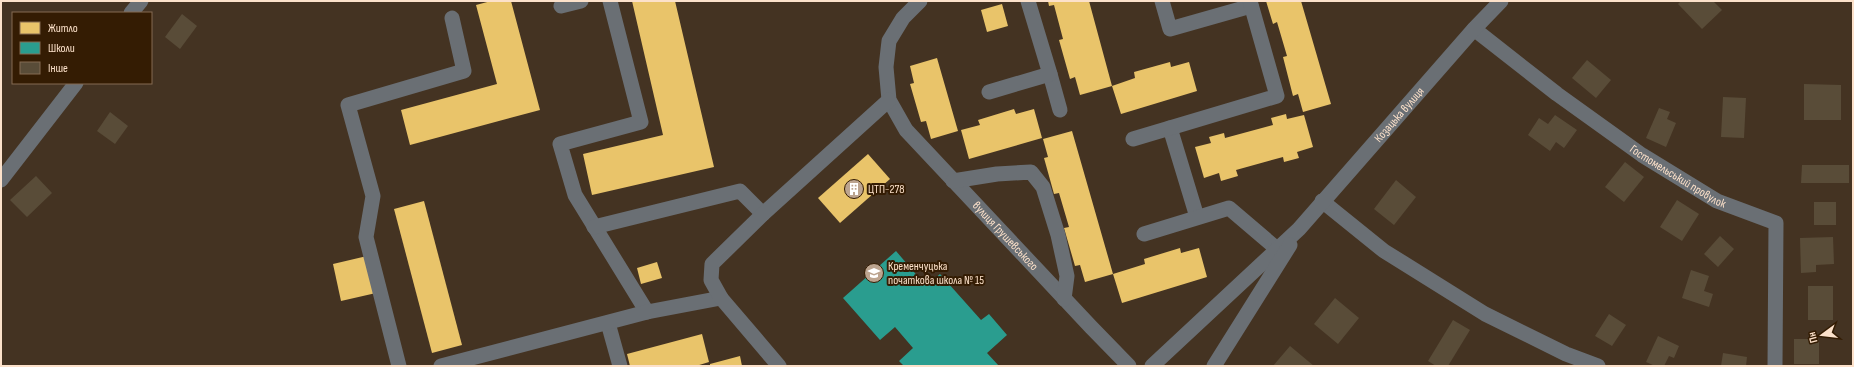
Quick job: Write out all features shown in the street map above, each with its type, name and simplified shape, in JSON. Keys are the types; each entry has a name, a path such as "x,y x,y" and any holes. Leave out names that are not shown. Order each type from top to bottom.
{"street":[{"path":"132,12 141,1"},
{"path":"561,6 581,1"},
{"path":"610,1 641,122 560,144 575,195 647,312"},
{"path":"779,366 721,298 710,280 712,264 763,214 890,100 886,67 889,41 903,18 920,1"},
{"path":"1028,1 1060,110"},
{"path":"1133,139 1277,96 1250,4 1170,29 1162,1"},
{"name":"Козацька вулиця","path":"1214,366 1299,229 1474,29 1501,1"},
{"path":"399,366 366,237 373,196 348,105 464,71 452,18"},
{"name":"Гостомельський провулок","path":"1474,29 1557,94 1642,155 1717,201 1776,223 1775,366"},
{"path":"989,92 1050,74"},
{"path":"1,180 75,84"},
{"name":"вулиця Грушевського","path":"890,100 906,130 1064,299 1130,366"},
{"path":"1170,128 1197,217"},
{"path":"953,181 997,174 1031,172 1043,187 1058,236 1067,276 1064,299"},
{"path":"594,226 740,191 763,214"},
{"path":"1322,201 1384,251 1485,314 1566,354 1598,366"},
{"path":"1144,234 1229,208 1277,249"},
{"name":"Козацька вулиця","path":"1152,366 1299,229"},
{"path":"441,366 475,361 647,312 721,298"},
{"path":"608,323 620,366"}],"building: Житло":[{"path":"491,1 511,1 540,110 410,145 401,110 497,84 476,5"},
{"path":"632,1 675,1 714,167 592,195 583,154 663,135"},
{"path":"1048,1 1089,1 1112,86 1080,95 1075,77 1070,79 1059,40 1063,39 1054,5 1049,6"},
{"path":"1266,1 1301,1 1331,104 1303,112 1298,94 1293,96 1283,57 1287,56 1277,22 1273,24"},
{"path":"1002,4 1008,26 987,32 981,10"},
{"path":"937,58 958,131 931,139 926,121 921,122 910,84 914,83 910,66"},
{"path":"1170,62 1171,67 1189,62 1197,91 1121,114 1112,86 1135,78 1134,72"},
{"path":"1014,109 1016,114 1034,109 1042,138 969,159 961,130 980,125 978,120"},
{"path":"1286,114 1287,119 1304,115 1313,147 1297,152 1299,158 1284,162 1283,157 1236,170 1238,176 1221,181 1219,173 1204,178 1195,147 1211,143 1209,137 1224,133 1225,138 1273,125 1271,118"},
{"path":"1072,131 1113,274 1085,282 1080,265 1075,266 1064,228 1069,227 1059,193 1054,194 1044,158 1048,157 1043,139"},
{"name":"ЦТП-278","path":"868,154 890,179 840,223 818,198"},
{"path":"424,201 462,345 432,353 394,209"},
{"path":"1180,248 1181,253 1199,248 1207,277 1122,303 1113,274 1145,264 1144,259"},
{"path":"367,256 376,293 341,301 333,264"},
{"path":"657,262 662,278 641,284 637,268"},
{"path":"702,334 709,362 696,366 630,366 627,354"},
{"path":"740,356 742,366 710,366 710,364"}],"building: Школи":[{"path":"896,251 926,286 940,274 981,320 989,314 1007,335 987,353 999,366 904,366 899,361 913,348 895,327 880,340 843,298"}],"building: Інше":[{"path":"1681,1 1713,1 1722,10 1702,29 1678,4"},
{"path":"182,14 197,26 180,49 165,37"},
{"path":"1587,60 1611,80 1596,98 1572,78"},
{"path":"1804,84 1841,85 1841,120 1804,120"},
{"path":"1723,97 1746,98 1744,138 1721,137"},
{"path":"1659,108 1670,112 1667,119 1676,123 1666,147 1646,138"},
{"path":"110,112 128,126 115,144 97,131"},
{"path":"1555,115 1577,130 1564,148 1556,142 1550,151 1528,135 1539,118 1548,124"},
{"path":"1625,162 1644,177 1624,202 1605,187"},
{"path":"1802,165 1849,165 1849,183 1801,183"},
{"path":"36,176 52,193 27,217 10,200"},
{"path":"1396,180 1416,197 1394,225 1374,209"},
{"path":"1677,200 1699,214 1682,241 1660,227"},
{"path":"1814,202 1836,202 1836,225 1814,225"},
{"path":"1720,236 1734,249 1718,267 1704,254"},
{"path":"1833,237 1834,264 1816,265 1816,272 1801,273 1800,238"},
{"path":"1691,270 1709,276 1704,291 1713,294 1709,307 1682,298"},
{"path":"1808,286 1833,286 1833,320 1808,320"},
{"path":"1335,298 1359,318 1338,344 1314,324"},
{"path":"1609,314 1626,325 1612,346 1595,336"},
{"path":"1453,320 1470,330 1448,366 1436,366 1428,361"},
{"path":"1658,336 1679,346 1674,358 1669,356 1664,366 1655,366 1646,362"},
{"path":"1794,339 1819,339 1819,364 1794,364"},
{"path":"1290,346 1314,366 1273,366"},
{"path":"1723,353 1747,357 1746,366 1721,366"}],"place":[{"name":"ЦТП-278","path":"854,189"},
{"name":"Кременчуцька початкова школа № 15","path":"874,273"}]}
